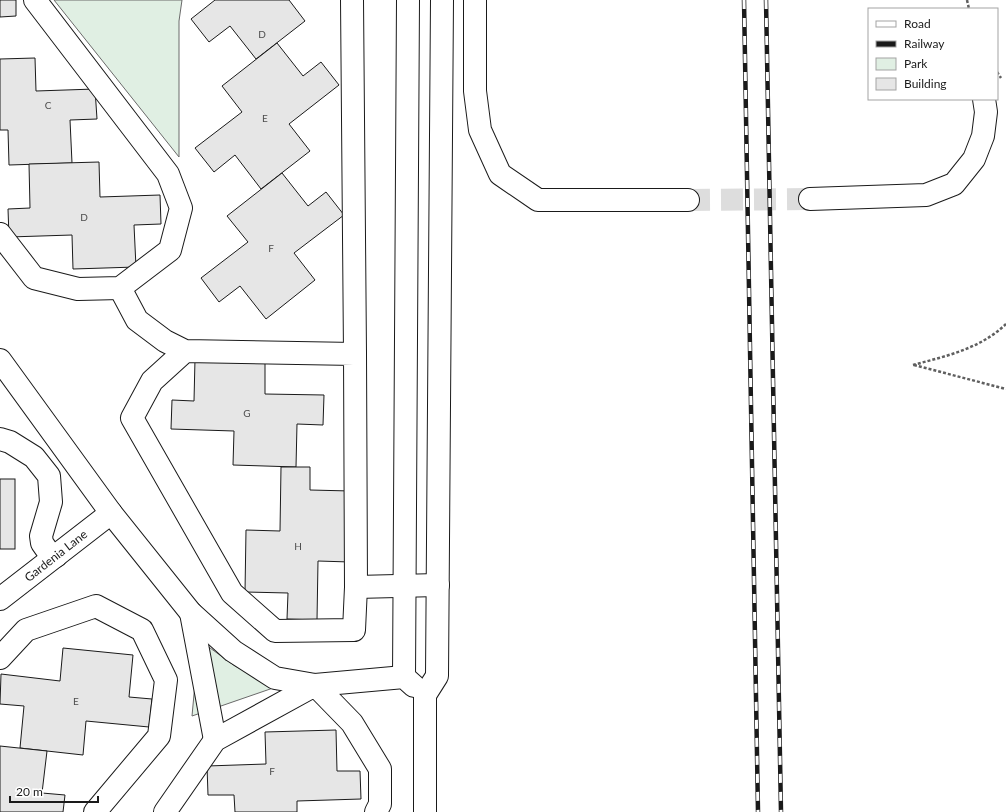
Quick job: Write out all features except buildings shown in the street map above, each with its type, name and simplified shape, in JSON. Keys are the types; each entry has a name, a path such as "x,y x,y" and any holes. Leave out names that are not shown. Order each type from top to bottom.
{"street":[{"path":"0,234 34,278 78,289 120,288 170,250 181,208 168,174 35,0"},
{"path":"185,351 152,381 132,418 232,593 275,630 354,630 356,587 352,0"},
{"path":"404,677 408,0"},
{"path":"425,812 425,695 438,676 442,0"},
{"path":"475,0 475,91 480,130 500,174 538,200 688,200"},
{"path":"810,199 926,195 954,184 974,159 982,136 986,112 984,100"},
{"path":"120,288 137,320 166,341 185,351 355,354"},
{"path":"0,360 111,513 191,613 233,651 276,678 315,685 404,677 425,695"},
{"path":"0,439 10,442 34,457 49,476 51,502 41,536 42,543 49,552 56,556"},
{"name":"Gardenia Lane","path":"0,599 111,513"},
{"path":"356,587 438,585"},
{"path":"0,658 26,630 96,606 142,630 166,680 159,736 96,812"},
{"path":"191,613 215,740"},
{"path":"165,812 215,740 315,685"},
{"path":"315,685 352,723 380,769 380,804 376,812"}],"path":[{"path":"1006,324 997,332 966,350 913,365 1006,389"}],"green space":[{"path":"54,0 182,0 179,21 179,157"},
{"path":"199,640 235,666 276,687 192,716"}],"tunnel":[{"path":"688,200 810,199"}],"railway":[{"path":"744,0 758,812"},
{"path":"766,0 781,812"}]}
